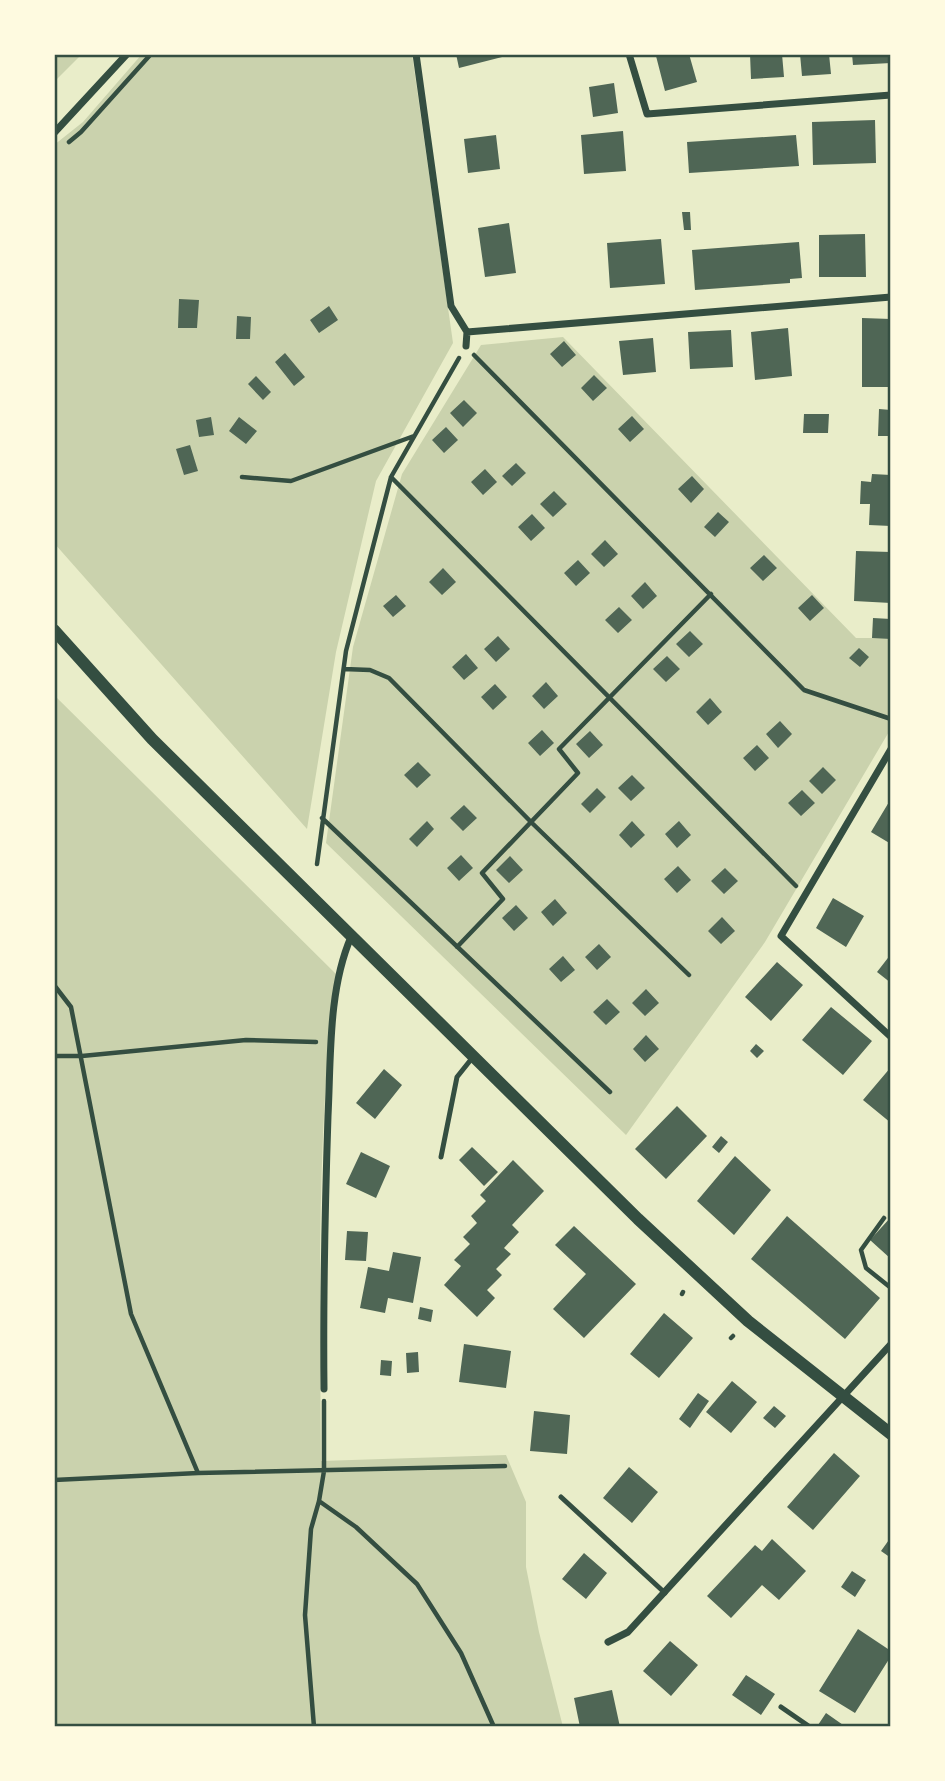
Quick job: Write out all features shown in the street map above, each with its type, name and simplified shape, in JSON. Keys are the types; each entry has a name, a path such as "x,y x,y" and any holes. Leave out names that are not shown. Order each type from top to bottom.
{"street":[{"path":"54,133 127,54"},
{"path":"416,54 451,306 467,332 466,346"},
{"path":"629,54 648,114 891,95"},
{"path":"467,332 891,297"},
{"path":"54,629 152,738 638,1219 748,1321 891,1434"},
{"path":"891,749 781,936 891,1037"},
{"path":"324,1389 323,1253 331,1042 341,960 351,937"},
{"path":"608,1642 628,1632 891,1344"}],"lane":[{"path":"441,1157 457,1077 473,1056"},
{"path":"561,1497 665,1593"},
{"path":"781,1707 810,1727"}],"path":[{"path":"63,146 81,132 151,54"},
{"path":"317,864 344,669 391,477 466,346 804,690 891,719"},
{"path":"242,477 291,481 415,436"},
{"path":"391,477 804,894"},
{"path":"457,947 503,899 482,873 579,773 559,748 711,594"},
{"path":"344,669 370,670 389,678 532,823 689,975"},
{"path":"322,817 610,1092"},
{"path":"54,985 71,1007 131,1314 198,1473"},
{"path":"54,1056 82,1056 246,1040 331,1042"},
{"path":"884,1217 861,1250 866,1268 891,1288"},
{"path":"314,1727 305,1615 311,1529 324,1471 324,1389"},
{"path":"54,1480 198,1473 505,1466"},
{"path":"319,1501 356,1527 417,1584 461,1653 494,1727"},
{"path":"308,1727 312,1717"}],"green space":[{"path":"54,54 82,54 54,82"},
{"path":"142,54 412,54 453,343 376,481 336,652 307,829 54,543 54,145 83,122"},
{"path":"563,337 856,638 891,638 890,730 765,942 626,1135 326,843 353,647 402,474 481,345"},
{"path":"54,695 336,974 322,1156 321,1461 506,1455 526,1502 526,1567 563,1727 54,1727"}],"building":[{"path":"456,54 510,54 510,55 459,68"},
{"path":"689,54 697,82 665,91 656,56"},
{"path":"750,54 782,54 784,77 751,79"},
{"path":"800,54 829,54 831,74 802,76"},
{"path":"852,54 891,54 891,63 853,65"},
{"path":"614,83 618,113 593,117 589,87"},
{"path":"875,120 876,163 813,165 812,122"},
{"path":"623,131 626,171 584,174 581,135"},
{"path":"496,135 500,169 468,173 464,139"},
{"path":"796,135 799,166 689,173 687,142"},
{"path":"682,212 690,212 691,230 684,230"},
{"path":"509,223 516,273 485,277 478,228"},
{"path":"865,234 866,277 819,277 819,235"},
{"path":"661,239 665,284 610,288 607,243"},
{"path":"799,242 802,278 790,279 790,283 695,290 692,250"},
{"path":"179,299 199,300 197,328 178,328"},
{"path":"329,306 338,320 319,333 310,320"},
{"path":"237,316 251,317 250,339 236,339"},
{"path":"862,318 891,319 891,387 862,387"},
{"path":"788,328 792,376 755,380 751,332"},
{"path":"731,330 733,367 690,369 688,332"},
{"path":"653,338 656,372 623,375 619,341"},
{"path":"564,341 576,355 562,367 550,354"},
{"path":"285,353 305,377 294,386 275,362"},
{"path":"594,375 607,388 593,401 581,388"},
{"path":"256,376 271,392 263,400 248,384"},
{"path":"464,400 477,413 463,427 450,413"},
{"path":"879,409 891,410 891,436 878,436"},
{"path":"804,414 829,414 828,433 803,433"},
{"path":"632,416 644,429 630,442 618,429"},
{"path":"211,417 214,435 199,437 196,420"},
{"path":"239,417 257,431 246,444 229,431"},
{"path":"446,427 458,440 444,453 432,440"},
{"path":"190,445 198,471 184,475 176,449"},
{"path":"516,463 526,473 512,486 502,476"},
{"path":"485,469 497,482 483,495 471,482"},
{"path":"872,474 891,475 891,526 869,525 870,504 860,504 861,481 871,482"},
{"path":"692,476 704,489 691,503 678,489"},
{"path":"554,491 567,504 553,517 540,504"},
{"path":"718,512 729,522 715,537 704,527"},
{"path":"532,514 545,528 531,541 518,527"},
{"path":"605,540 618,554 604,567 591,554"},
{"path":"856,551 891,552 891,603 854,601"},
{"path":"764,555 777,568 763,581 750,568"},
{"path":"578,560 590,573 576,586 564,573"},
{"path":"443,568 456,582 442,595 429,582"},
{"path":"645,582 657,596 643,609 631,596"},
{"path":"396,595 406,606 393,617 383,606"},
{"path":"812,595 824,608 810,621 798,608"},
{"path":"619,607 632,620 618,633 605,620"},
{"path":"873,618 891,619 891,639 872,638"},
{"path":"690,631 703,644 689,657 676,644"},
{"path":"498,636 510,649 496,662 484,649"},
{"path":"859,648 869,657 860,667 849,658"},
{"path":"466,654 478,668 464,680 452,667"},
{"path":"667,656 680,669 666,682 653,669"},
{"path":"546,682 558,696 544,709 532,696"},
{"path":"495,684 507,697 493,710 481,697"},
{"path":"710,698 722,712 708,725 696,712"},
{"path":"780,721 792,734 778,748 766,734"},
{"path":"542,730 554,743 540,756 528,743"},
{"path":"590,731 603,745 589,758 576,744"},
{"path":"757,745 769,758 755,771 743,758"},
{"path":"418,762 431,775 417,788 404,775"},
{"path":"823,767 836,780 822,794 809,781"},
{"path":"632,775 645,788 631,801 618,788"},
{"path":"597,788 606,797 590,813 581,804"},
{"path":"802,790 815,803 801,816 788,803"},
{"path":"889,802 891,803 891,844 871,832"},
{"path":"464,805 477,818 463,831 450,818"},
{"path":"427,821 434,829 417,847 409,839"},
{"path":"632,821 645,835 631,848 619,835"},
{"path":"679,821 691,835 677,848 665,834"},
{"path":"461,855 473,868 459,881 447,868"},
{"path":"510,856 523,870 509,883 496,870"},
{"path":"678,866 691,880 677,893 664,879"},
{"path":"725,868 738,881 724,894 711,881"},
{"path":"833,898 864,916 846,947 816,928"},
{"path":"555,899 567,913 553,926 541,912"},
{"path":"516,905 528,918 514,931 502,918"},
{"path":"722,917 735,931 721,944 708,931"},
{"path":"599,944 611,957 597,970 585,957"},
{"path":"891,954 891,983 877,972"},
{"path":"563,956 575,970 561,982 549,969"},
{"path":"777,962 803,985 771,1021 745,997"},
{"path":"646,989 659,1003 645,1016 632,1003"},
{"path":"607,999 620,1012 606,1025 593,1012"},
{"path":"831,1007 872,1041 843,1075 802,1040"},
{"path":"646,1035 659,1049 645,1062 633,1049"},
{"path":"756,1044 764,1051 757,1058 750,1051"},
{"path":"891,1067 891,1123 863,1100"},
{"path":"384,1069 402,1085 375,1119 356,1103"},
{"path":"677,1106 707,1136 666,1179 635,1149"},
{"path":"721,1136 728,1142 719,1153 712,1147"},
{"path":"472,1147 498,1172 484,1186 459,1160"},
{"path":"361,1152 390,1166 376,1198 346,1184"},
{"path":"735,1156 771,1190 734,1235 697,1201"},
{"path":"513,1160 544,1191 512,1225 519,1232 504,1248 511,1254 496,1269 502,1275 487,1290 495,1298 477,1317 444,1285 461,1266 454,1260 470,1244 463,1237 477,1223 471,1216 486,1201 480,1195"},
{"path":"787,1216 880,1298 845,1339 751,1259"},
{"path":"891,1217 891,1259 870,1240"},
{"path":"574,1226 636,1284 584,1338 553,1309 586,1274 555,1245"},
{"path":"347,1231 368,1232 366,1261 345,1260"},
{"path":"393,1252 421,1257 413,1303 388,1298 385,1313 360,1308 368,1267 389,1271"},
{"path":"420,1307 433,1310 431,1322 418,1319"},
{"path":"664,1313 693,1338 659,1378 630,1354"},
{"path":"464,1344 511,1351 506,1388 459,1382"},
{"path":"418,1352 419,1372 407,1373 406,1353"},
{"path":"381,1360 392,1361 391,1376 380,1375"},
{"path":"732,1381 757,1402 731,1433 706,1412"},
{"path":"698,1393 709,1401 690,1428 679,1419"},
{"path":"774,1406 786,1416 775,1428 763,1418"},
{"path":"534,1411 570,1415 567,1454 530,1451"},
{"path":"834,1453 860,1476 813,1530 787,1507"},
{"path":"629,1467 658,1492 632,1523 603,1498"},
{"path":"891,1537 891,1558 881,1551"},
{"path":"772,1539 806,1571 779,1600 762,1585 731,1618 707,1596 755,1545 762,1551"},
{"path":"584,1553 607,1573 586,1599 562,1579"},
{"path":"852,1571 866,1580 855,1597 841,1587"},
{"path":"858,1629 891,1651 891,1656 855,1713 819,1691"},
{"path":"670,1641 698,1665 671,1696 643,1671"},
{"path":"746,1675 775,1694 761,1715 732,1695"},
{"path":"612,1690 620,1727 580,1727 574,1698"},
{"path":"826,1713 846,1727 818,1725"}]}
